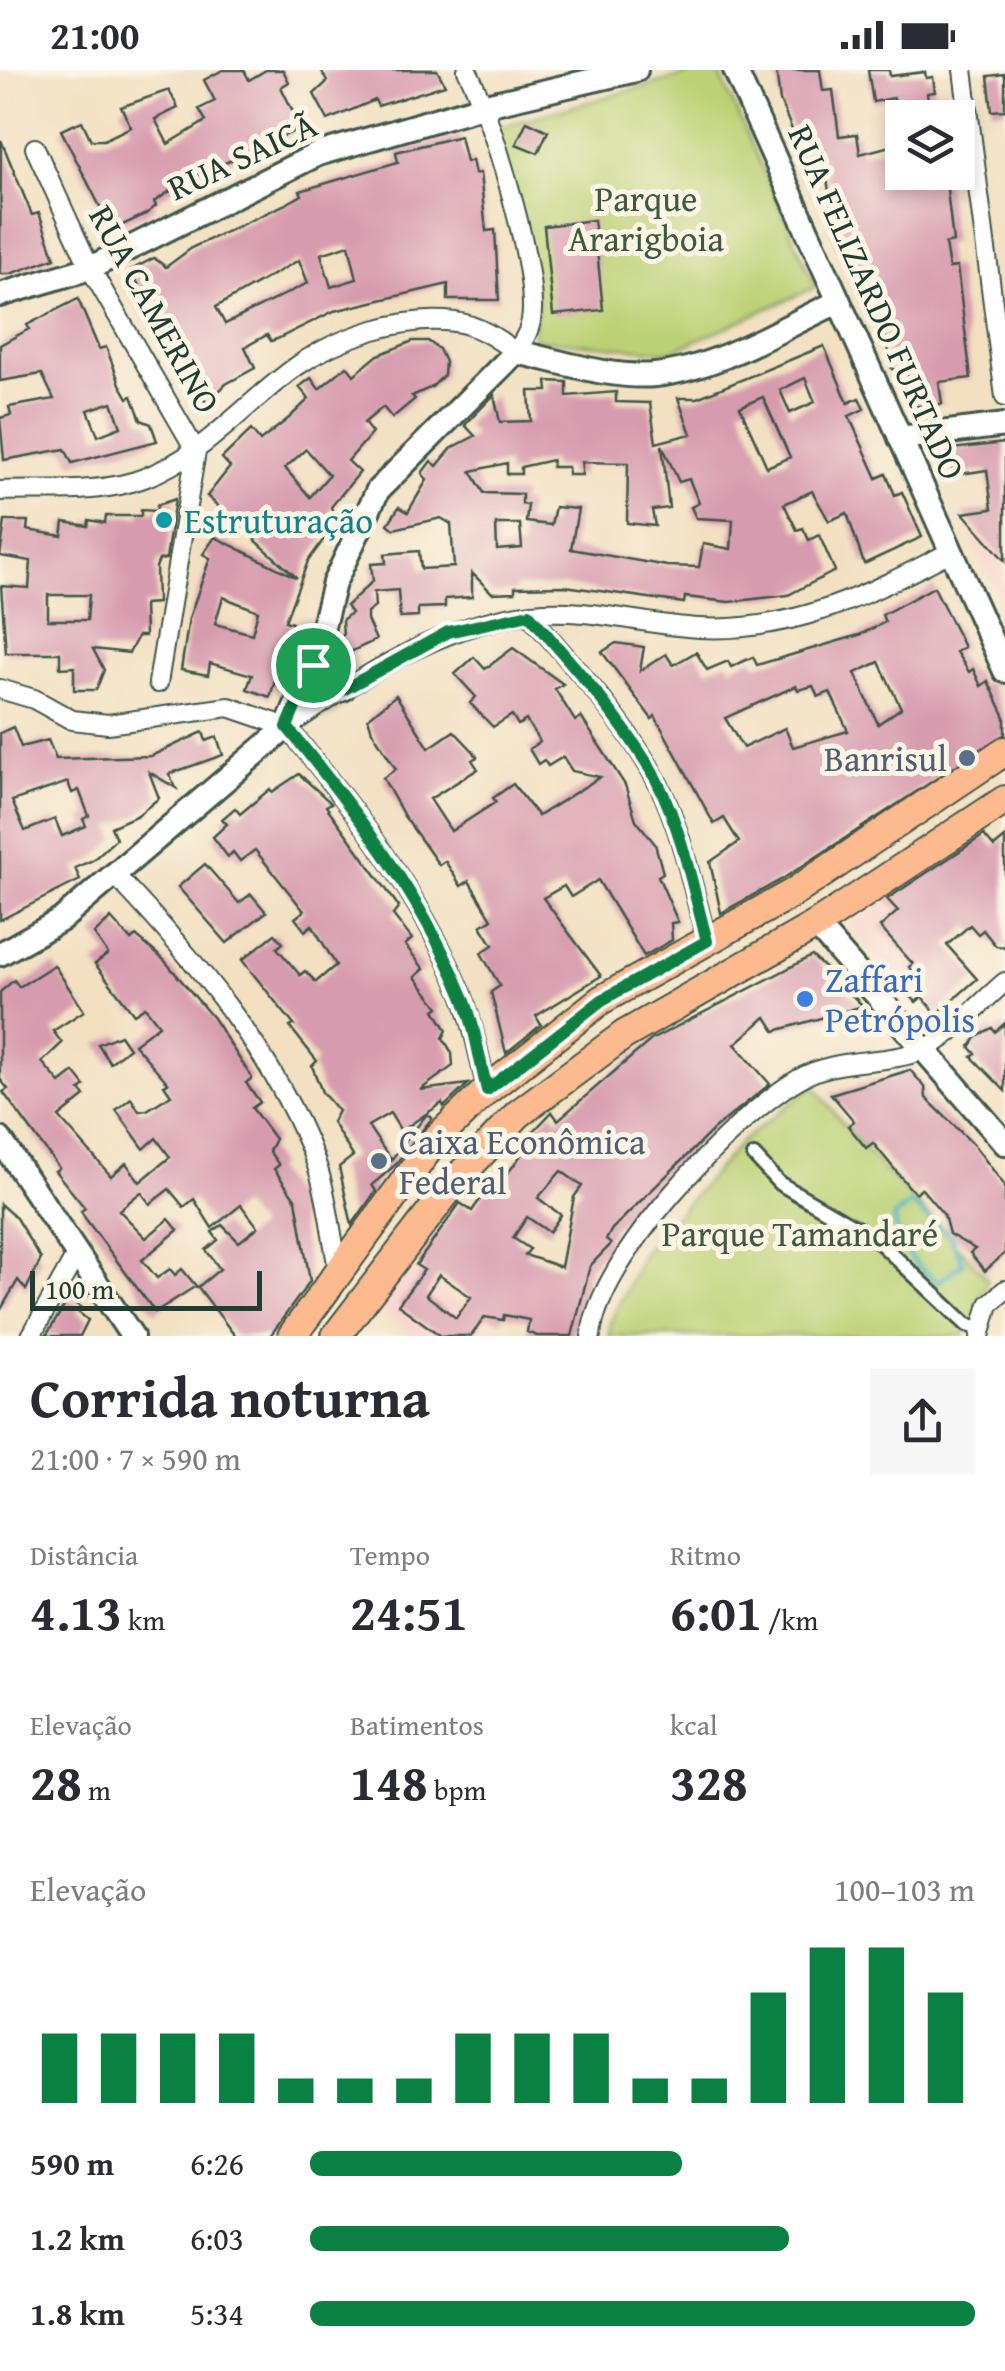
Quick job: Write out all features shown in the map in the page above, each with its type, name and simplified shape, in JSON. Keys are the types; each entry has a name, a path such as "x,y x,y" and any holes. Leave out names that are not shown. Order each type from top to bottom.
{"main road":[{"path":"292,1336 435,1140 487,1090 602,1000 793,893 1005,751"},
{"path":"336,1336 455,1180 518,1114 624,1035 816,925 1005,800"}],"street":[{"path":"287,727 313,665 334,583 378,490 516,352 530,332 530,282 486,105 467,70"},
{"name":"RUA SAICÃ","path":"0,295 90,268 318,154 486,105 636,70"},
{"name":"RUA FELIZARDO FURTADO","path":"735,70 836,303 1005,672"},
{"path":"963,70 1005,397"},
{"name":"RUA CAMERINO","path":"34,148 90,268 196,451 158,684"},
{"path":"0,490 96,488 142,479 196,451 298,366 336,344 381,330 420,322 457,322 491,334 516,352 616,373 670,372 689,370 836,303"},
{"path":"900,438 1005,425"},
{"path":"0,954 61,920 287,727 343,690 448,632 529,614 562,612 700,628 767,626 811,617 950,552"},
{"path":"529,614 600,697 650,768 682,846 707,941"},
{"path":"313,665 343,690"},
{"path":"0,690 34,699 72,720 122,723 229,707 287,727 351,806 412,896 463,996 487,1090"},
{"path":"114,874 195,959 270,1072 315,1162 338,1272"},
{"path":"816,925 1005,1142"},
{"path":"591,1336 592,1316 628,1246 734,1133 796,1080 826,1067 924,1049 1005,982"},
{"path":"0,1139 132,1336"},
{"path":"754,1156 779,1184 877,1240 967,1325 981,1332 989,1304 1005,1290"},
{"path":"32,1336 76,1255"}],"shaded area":[{"path":"1005,523 1005,612 967,528"},
{"path":"887,899 936,954 901,985 848,925"},
{"path":"404,1262 486,1322 475,1336 413,1336 371,1304"}],"green space":[{"name":"Parque Ararigboia","path":"704,70 718,70 816,287 670,352 533,339 538,302 491,129"},
{"name":"Parque Tamandaré","path":"814,1085 854,1137 988,1280 964,1336 609,1336 610,1323 643,1253 742,1141"}],"building":[{"path":"223,70 244,70 249,80 266,70 283,70 289,82 281,87 301,128 185,181 154,202 156,206 146,214 112,230 61,130 82,121 91,140 104,140 131,127 121,107 169,90 178,108 155,119 168,144 206,121 199,109 215,101 204,80"},
{"path":"321,70 437,70 445,85 378,106 375,100 328,120 314,94 327,82"},
{"path":"776,70 820,70 823,91 833,90 839,136 857,134 860,154 885,147 885,190 947,190 953,242 945,244 949,268 957,267 971,378 939,382 942,404 912,407 907,370 892,369 882,317 869,316 865,285 860,285 853,255 848,256 834,226 824,158 805,160 802,138 796,139 780,101"},
{"path":"868,70 889,70 890,76 925,72 926,78 933,77 935,92 927,93 928,100 894,98 873,102"},
{"path":"1005,74 1005,110 992,111 988,76"},
{"path":"527,121 548,131 538,153 516,144"},
{"path":"460,136 466,162 472,160 475,174 480,173 486,231 495,230 499,300 448,300 448,284 334,311 277,339 271,341 267,335 245,347 255,368 226,384 207,403 189,382 192,379 181,367 186,363 157,320 131,270 154,258 166,267 193,247 302,195 300,191 398,162 396,152","holes":["349,245 357,279 331,287 321,254","299,260 308,283 225,324 216,307"]},
{"path":"1,140 32,215 39,213 55,258 10,274 0,274"},
{"path":"594,220 603,310 553,315 544,226"},
{"path":"78,299 99,349 106,347 120,384 128,398 132,396 141,420 151,424 157,441 72,463 65,449 4,460 0,418 11,415 9,407 54,399 42,374 0,381 0,345 29,329 27,325","holes":["112,402 121,427 98,436 88,410"]},
{"path":"413,341 428,341 439,349 445,362 444,375 432,387 412,396 415,399 392,418 383,407 364,423 372,433 348,461 360,472 331,507 333,513 317,536 324,539 308,561 285,621 292,623 270,697 247,689 252,675 210,663 208,675 181,670 189,618 210,558 203,554 215,537 297,578 207,496 230,467 222,458 251,430 260,441 289,418 309,399 299,387 311,378 319,389 347,366 354,375 378,355","holes":["306,449 329,475 310,497 285,468","223,597 258,611 252,634 215,624"]},
{"path":"824,346 848,403 859,398 864,409 849,416 877,478 886,474 895,495 902,492 922,537 864,564 847,513 829,521 812,491 784,504 797,530 803,528 809,540 819,535 835,571 788,595 729,602 685,597 684,603 565,586 515,587 515,592 492,593 472,573 472,597 445,599 445,607 418,608 418,617 400,618 398,590 374,592 375,607 367,613 367,620 376,640 344,655 335,641 343,635 342,620 351,613 346,606 373,581 371,564 386,563 385,554 419,551 421,569 454,567 451,524 441,518 394,529 388,524 399,507 408,512 427,480 422,473 431,461 437,466 452,448 475,436 465,425 494,395 500,422 531,421 529,391 548,391 547,381 567,382 567,396 616,392 616,402 650,403 656,443 691,434 678,398 697,398","holes":["805,378 815,402 790,413 780,390","763,397 790,457 767,467 740,407","662,445 679,482 689,479 699,503 691,507 696,518 733,520 731,549 703,544 699,567 667,566 571,549 578,509 555,507 551,525 526,522 528,505 522,504 522,494 484,493 471,471 507,463 507,474 521,474 521,467 552,460 552,467 568,467 568,475 582,475 582,462 628,463 627,523 655,526 652,510 669,508","496,524 520,524 522,548 497,550"]},
{"path":"1005,443 1005,561 963,513 992,509 987,470 954,475 951,449"},
{"path":"175,499 166,559 159,560 156,567 157,603 144,604 145,636 138,636 129,653 93,649 104,670 96,690 74,690 74,667 60,668 60,653 6,653 1,586 29,588 31,561 0,556 5,521 28,521 27,530 62,536 64,522 88,526 89,520 105,523 106,516 141,516 141,510 157,511 157,505","holes":["48,595 89,595 87,620 48,620"]},
{"path":"934,587 964,647 956,652 969,672 973,669 981,686 988,681 1005,717 1005,734 784,878 721,913 710,862 739,842 724,818 714,824 655,716 652,719 602,652 616,643 644,647 640,671 666,654 673,665 696,652 707,670 728,661 731,667 753,657 757,665 859,635 885,622 882,615","holes":["879,662 901,708 878,724 855,673","796,686 798,690 813,686 818,697 830,692 848,731 793,747 785,728 743,748 725,718"]},
{"path":"513,648 563,684 555,689 575,721 581,717 625,785 636,820 655,844 663,873 658,876 678,922 671,923 672,940 644,956 598,880 571,897 564,886 543,898 601,976 536,1016 541,1025 506,1053 491,992 500,986 481,953 493,945 481,926 492,919 469,881 461,886 445,861 439,865 404,816 383,778 396,769 368,718 396,695 429,748 454,731 474,752 477,757 472,760 478,769 430,799 451,831 496,802 493,798 513,784 538,816 600,777 572,771 563,757 548,766 544,760 538,764 529,749 540,742 526,720 518,725 512,715 493,727 470,703 476,697 455,674 474,657 485,669"},
{"path":"13,727 21,747 48,740 56,759 151,756 203,732 206,741 217,737 223,755 169,774 176,788 149,772 159,798 138,815 111,827 116,839 93,860 75,868 80,880 0,920 0,733","holes":["68,782 72,793 79,790 89,816 83,819 86,826 62,836 55,819 25,831 12,801"]},
{"path":"299,774 331,803 326,806 399,907 393,915 412,939 405,945 424,969 415,977 439,1007 435,1010 447,1030 443,1038 452,1053 453,1066 420,1090 468,1084 444,1107 442,1103 401,1131 390,1113 368,1126 391,1160 427,1114 432,1118 394,1166 372,1185 376,1191 352,1225 339,1167 353,1156 332,1122 338,1111 322,1092 312,1066 317,1061 242,960 275,934 283,943 277,948 300,975 305,971 316,982 336,965 312,925 305,931 295,918 304,911 255,850 240,861 233,852 228,857 213,837 227,824 222,819 235,808 240,814 270,789 272,792"},
{"path":"984,835 994,847 1005,838 1005,947 996,946 983,930 978,934 970,925 947,945 977,979 937,1014 922,997 916,1002 901,985 915,973 909,967 913,964 880,927 898,911 887,899"},
{"path":"205,864 239,903 251,894 266,912 227,943 178,887"},
{"path":"111,918 131,940 136,936 164,960 213,1018 252,1078 246,1083 260,1102 252,1108 275,1139 269,1151 279,1165 274,1169 296,1200 310,1281 270,1336 235,1336 198,1287 220,1269 206,1250 218,1240 212,1232 222,1225 239,1242 258,1227 241,1205 212,1228 194,1199 184,1207 169,1189 150,1204 141,1192 119,1210 146,1238 169,1219 178,1230 142,1260 157,1278 170,1269 175,1275 182,1269 196,1286 155,1312 85,1218 81,1211 85,1208 55,1171 59,1168 3,1092 8,1089 0,1079 0,992 14,980 19,987 54,965 84,1011 53,1031 62,1043 42,1062 60,1083 74,1072 85,1086 80,1090 85,1096 59,1117 111,1176 126,1163 140,1182 170,1157 156,1138 144,1149 116,1110 131,1098 139,1111 147,1110 171,1095 164,1085 168,1083 134,1044 159,1025 145,1007 134,1014 95,964 108,954 94,934"},
{"path":"812,956 863,1006 775,1031 766,1017 735,1044 770,1084 714,1129 612,1229 606,1240 611,1244 590,1266 572,1336 537,1336 527,1332 529,1320 504,1315 503,1320 485,1317 471,1336 441,1336 398,1305 424,1270 416,1265 460,1203 472,1211 499,1172 505,1176 515,1164 531,1139 528,1137 552,1112 558,1120 651,1040","holes":["561,1171 582,1186 574,1197 561,1267 525,1255 530,1249 513,1238 527,1217 549,1232 561,1215 538,1198","439,1275 471,1297 456,1318 426,1295"]},
{"path":"1005,1023 1005,1091 972,1057 976,1054 970,1047 977,1036 992,1028 995,1032"},
{"path":"120,1035 129,1048 110,1063 98,1044"},
{"path":"910,1070 925,1087 926,1098 974,1145 1005,1186 1005,1253 985,1271 970,1253 975,1249 949,1234 944,1215 921,1188 916,1193 910,1188 873,1143 866,1148 848,1126 854,1121 831,1094"},
{"path":"0,1204 16,1218 41,1259 26,1290 18,1280 0,1311"},
{"path":"68,1300 81,1307 78,1312 88,1320 80,1336 46,1336"}],"waterway":[{"path":"910,1204 949,1234 963,1263 938,1282 914,1262 900,1238 894,1217 910,1204"}],"place":[{"name":"Estruturação","path":"164,520"},
{"name":"Banrisul","path":"967,758"},
{"name":"Zaffari Petrópolis","path":"805,999"},
{"name":"Caixa Econômica Federal","path":"379,1161"}],"route":[{"path":"529,614 600,697 650,768 682,846 707,941 602,1000 487,1090 463,996 412,896 351,806 287,727 313,665 343,690 448,632 529,614"}]}
